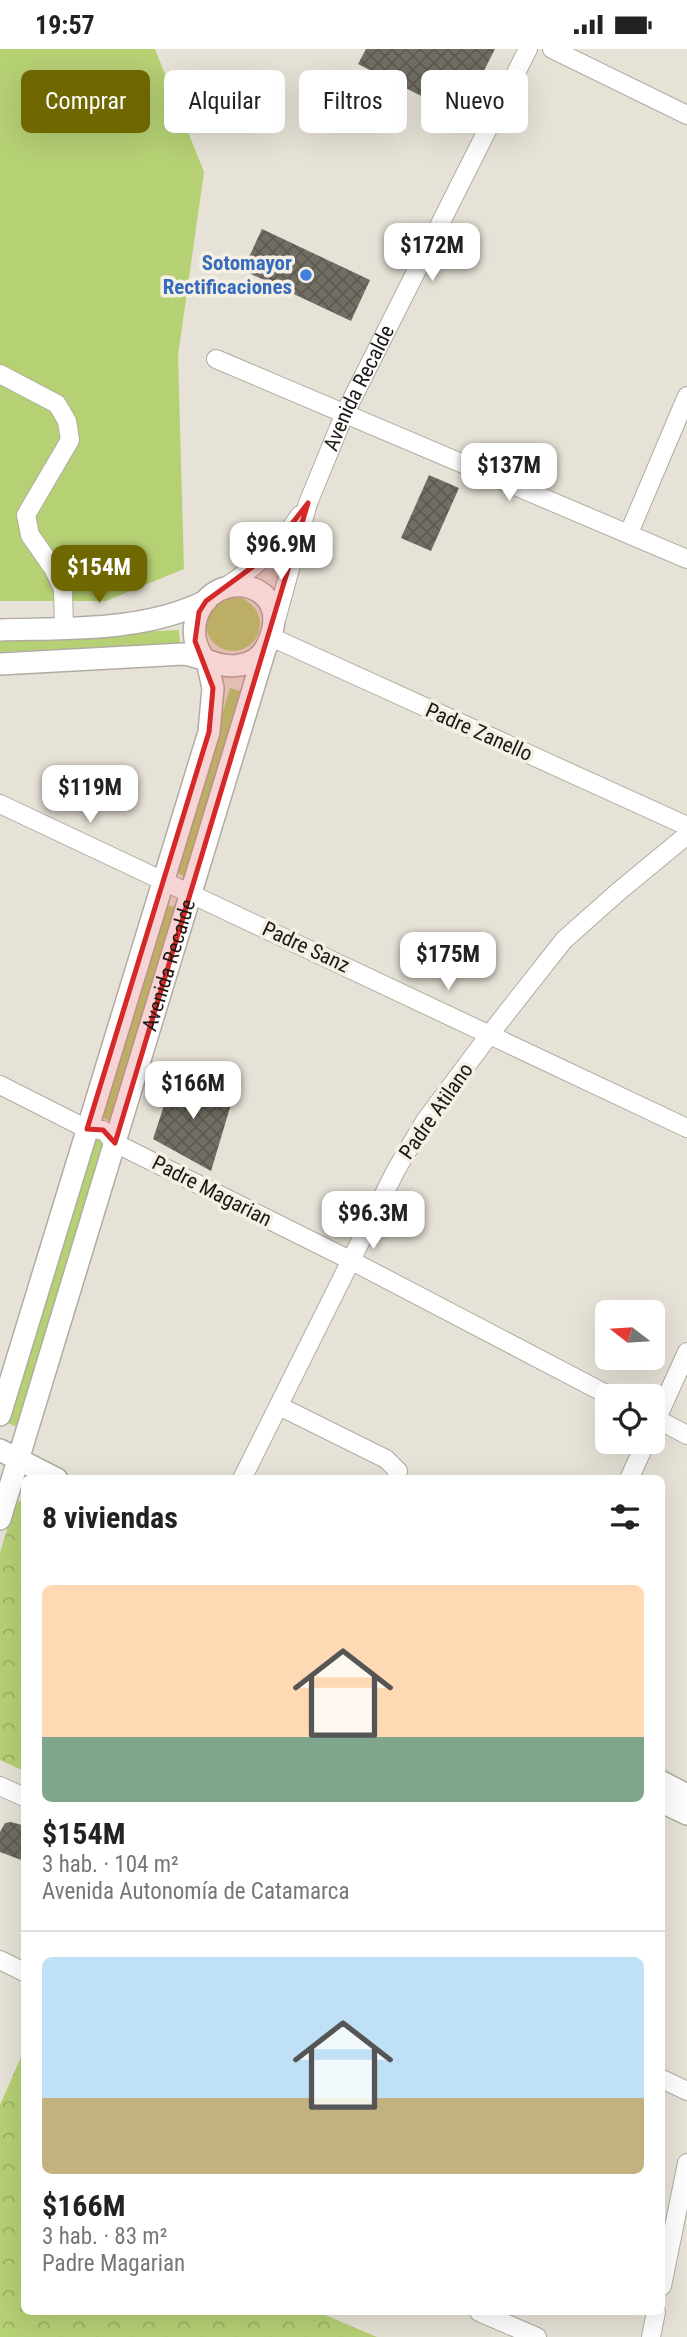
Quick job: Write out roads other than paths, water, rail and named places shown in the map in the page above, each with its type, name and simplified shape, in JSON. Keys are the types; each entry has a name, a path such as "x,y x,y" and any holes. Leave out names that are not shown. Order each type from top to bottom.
{"main road":[{"path":"0,630 114,625 149,620 190,608 206,601 227,586 241,586 262,593 273,607 270,637 241,665 229,666 183,654 0,664"},
{"path":"205,659 195,641 195,627 199,612 206,601"},
{"name":"Avenida Recalde","path":"0,1519 11,1468 115,1143 270,637"},
{"name":"Avenida Recalde","path":"0,1415 209,732 214,688 205,659"},
{"path":"11,1468 40,1475"},
{"path":"665,1784 687,1795"},
{"path":"665,1803 687,1814"}],"street":[{"name":"Avenida Recalde","path":"270,637 308,503 345,413 528,49"},
{"path":"552,49 687,114"},
{"path":"216,359 687,559"},
{"path":"0,375 57,404 67,421 70,440 26,515 30,535 54,568 63,589 64,628"},
{"path":"629,533 687,396"},
{"name":"Avenida Recalde","path":"227,586 266,557 285,537 308,503"},
{"name":"Padre Zanello","path":"270,637 687,826"},
{"name":"Padre Sanz","path":"0,804 687,1128"},
{"name":"Padre Atilano","path":"244,1475 396,1170 425,1121 565,940 687,835"},
{"name":"Padre Magarian","path":"0,1085 87,1129 103,1130 115,1143 595,1388"},
{"path":"665,1398 687,1352"},
{"path":"279,1406 386,1459 398,1471 397,1475"},
{"path":"665,1426 687,1435"},
{"path":"631,1475 640,1454"},
{"path":"0,1786 21,1796"},
{"path":"0,1960 21,1970"},
{"path":"665,2080 687,2091"},
{"path":"665,2271 687,2163"},
{"path":"486,2315 537,2337"},
{"path":"651,2337 655,2315"}],"place":[{"name":"Sotomayor Rectificaciones","path":"306,275"}]}
